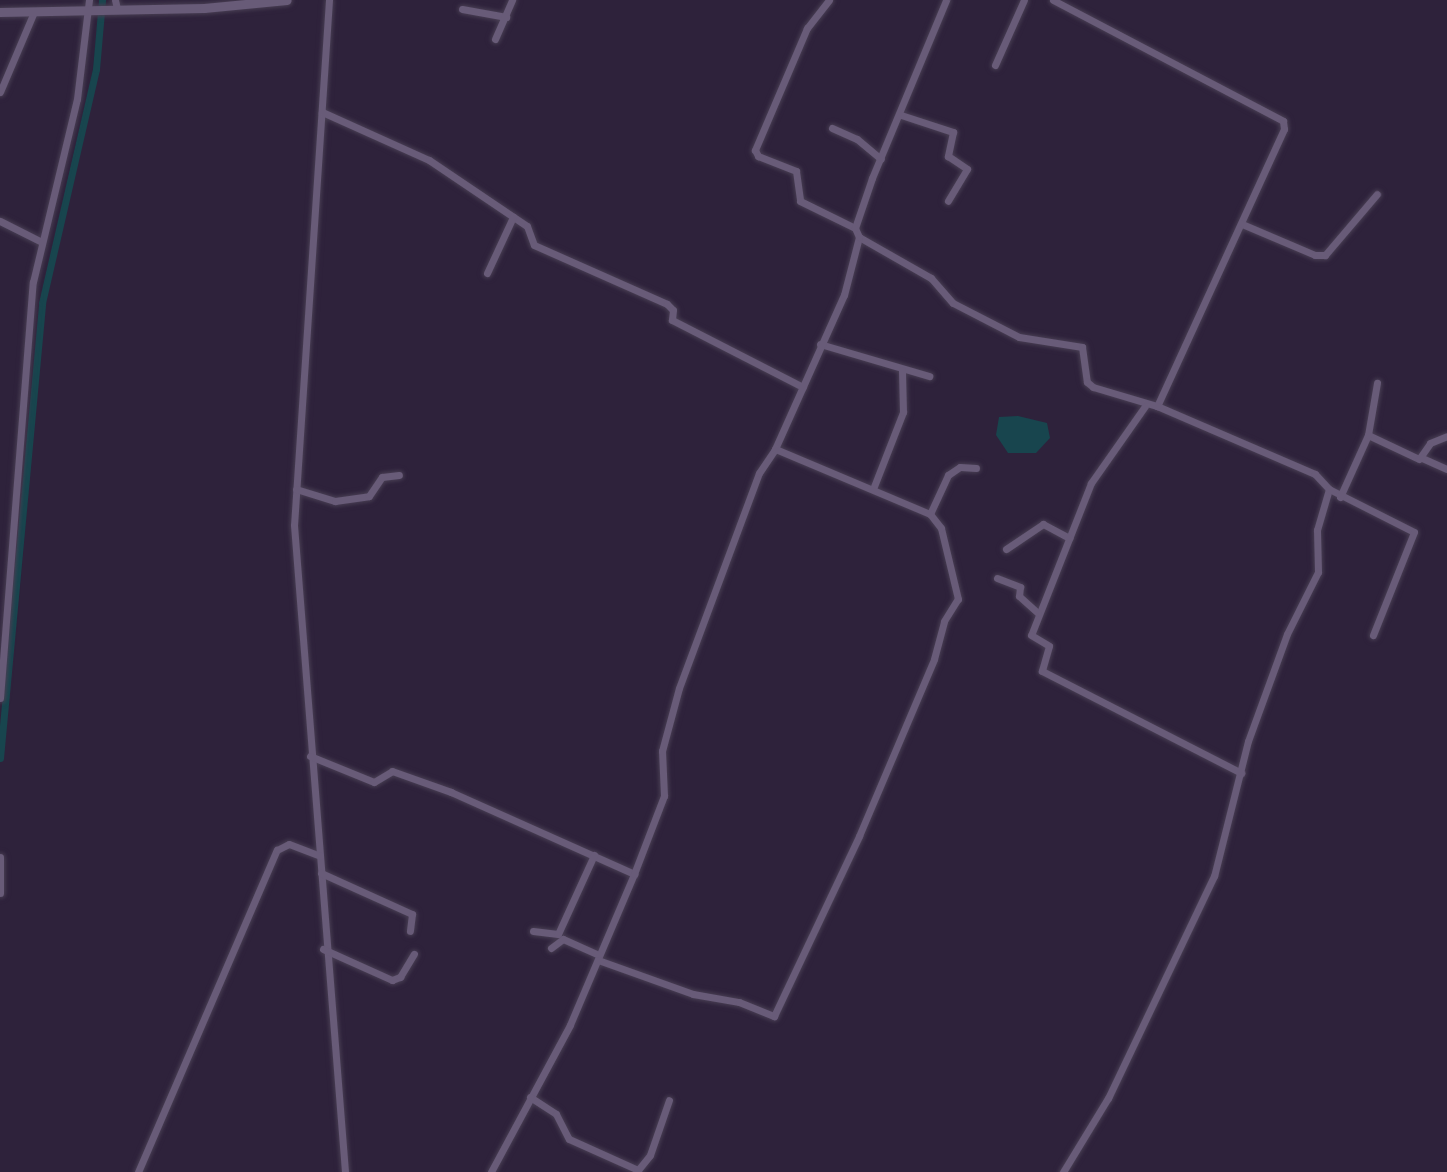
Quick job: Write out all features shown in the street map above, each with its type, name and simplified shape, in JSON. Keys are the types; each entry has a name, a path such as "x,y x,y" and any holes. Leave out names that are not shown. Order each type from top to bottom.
{"street":[{"path":"0,12 287,0"},
{"path":"329,0 296,489 297,608 320,856 323,949 345,1172"},
{"path":"495,39 512,0"},
{"path":"829,0 802,38 755,150 758,156 796,171 800,201 855,228 859,237 931,278 953,303 1019,337 1082,347 1089,384 1145,406 1157,406 1315,474 1340,497 1414,532 1373,635"},
{"path":"855,228 946,0"},
{"path":"995,65 1024,0"},
{"path":"1053,0 1283,121 1284,129 1157,406"},
{"path":"0,698 29,321 42,242 103,7"},
{"path":"462,9 506,17"},
{"path":"0,92 34,12"},
{"path":"322,112 429,160 527,226 534,245 667,304 673,310 672,320 803,387"},
{"path":"901,115 953,132 948,156 967,169 948,201"},
{"path":"832,128 857,139 881,159"},
{"path":"1242,224 1315,255 1325,255 1346,237 1377,194"},
{"path":"487,273 513,217"},
{"path":"0,221 42,242"},
{"path":"491,1172 599,957 634,874 664,796 662,751 679,688 748,500 775,449 844,295 859,237"},
{"path":"820,344 929,376"},
{"path":"873,489 903,412 902,370"},
{"path":"1340,497 1368,435 1377,383"},
{"path":"1145,406 1091,483 1031,635 1049,646 1042,671 1241,773"},
{"path":"1368,435 1447,469"},
{"path":"1422,458 1430,443 1447,436"},
{"path":"551,948 563,939 599,957 693,994 739,1002 774,1016 859,836 934,659 944,621 958,599 941,528 930,514 775,449"},
{"path":"930,514 948,475 960,467 976,468"},
{"path":"296,489 335,501 369,496 382,477 399,475"},
{"path":"1063,1172 1108,1098 1214,876 1241,773 1287,634 1318,572 1317,530 1329,489"},
{"path":"1006,549 1043,524 1069,538"},
{"path":"997,578 1020,587 1019,596 1038,613"},
{"path":"310,756 377,783 394,772 634,874"},
{"path":"138,1172 277,850 289,844 320,856"},
{"path":"533,931 558,934 594,855"},
{"path":"0,857 0,893"},
{"path":"321,873 412,914 410,931"},
{"path":"323,949 392,980 400,977 414,954"},
{"path":"530,1097 556,1114 569,1139 638,1170 650,1155 669,1100"}],"shaded area":[{"path":"1018,416 1047,423 1050,438 1036,453 1008,453 996,435 999,417"}],"waterway":[{"path":"0,758 42,303 96,69 102,0"}]}
